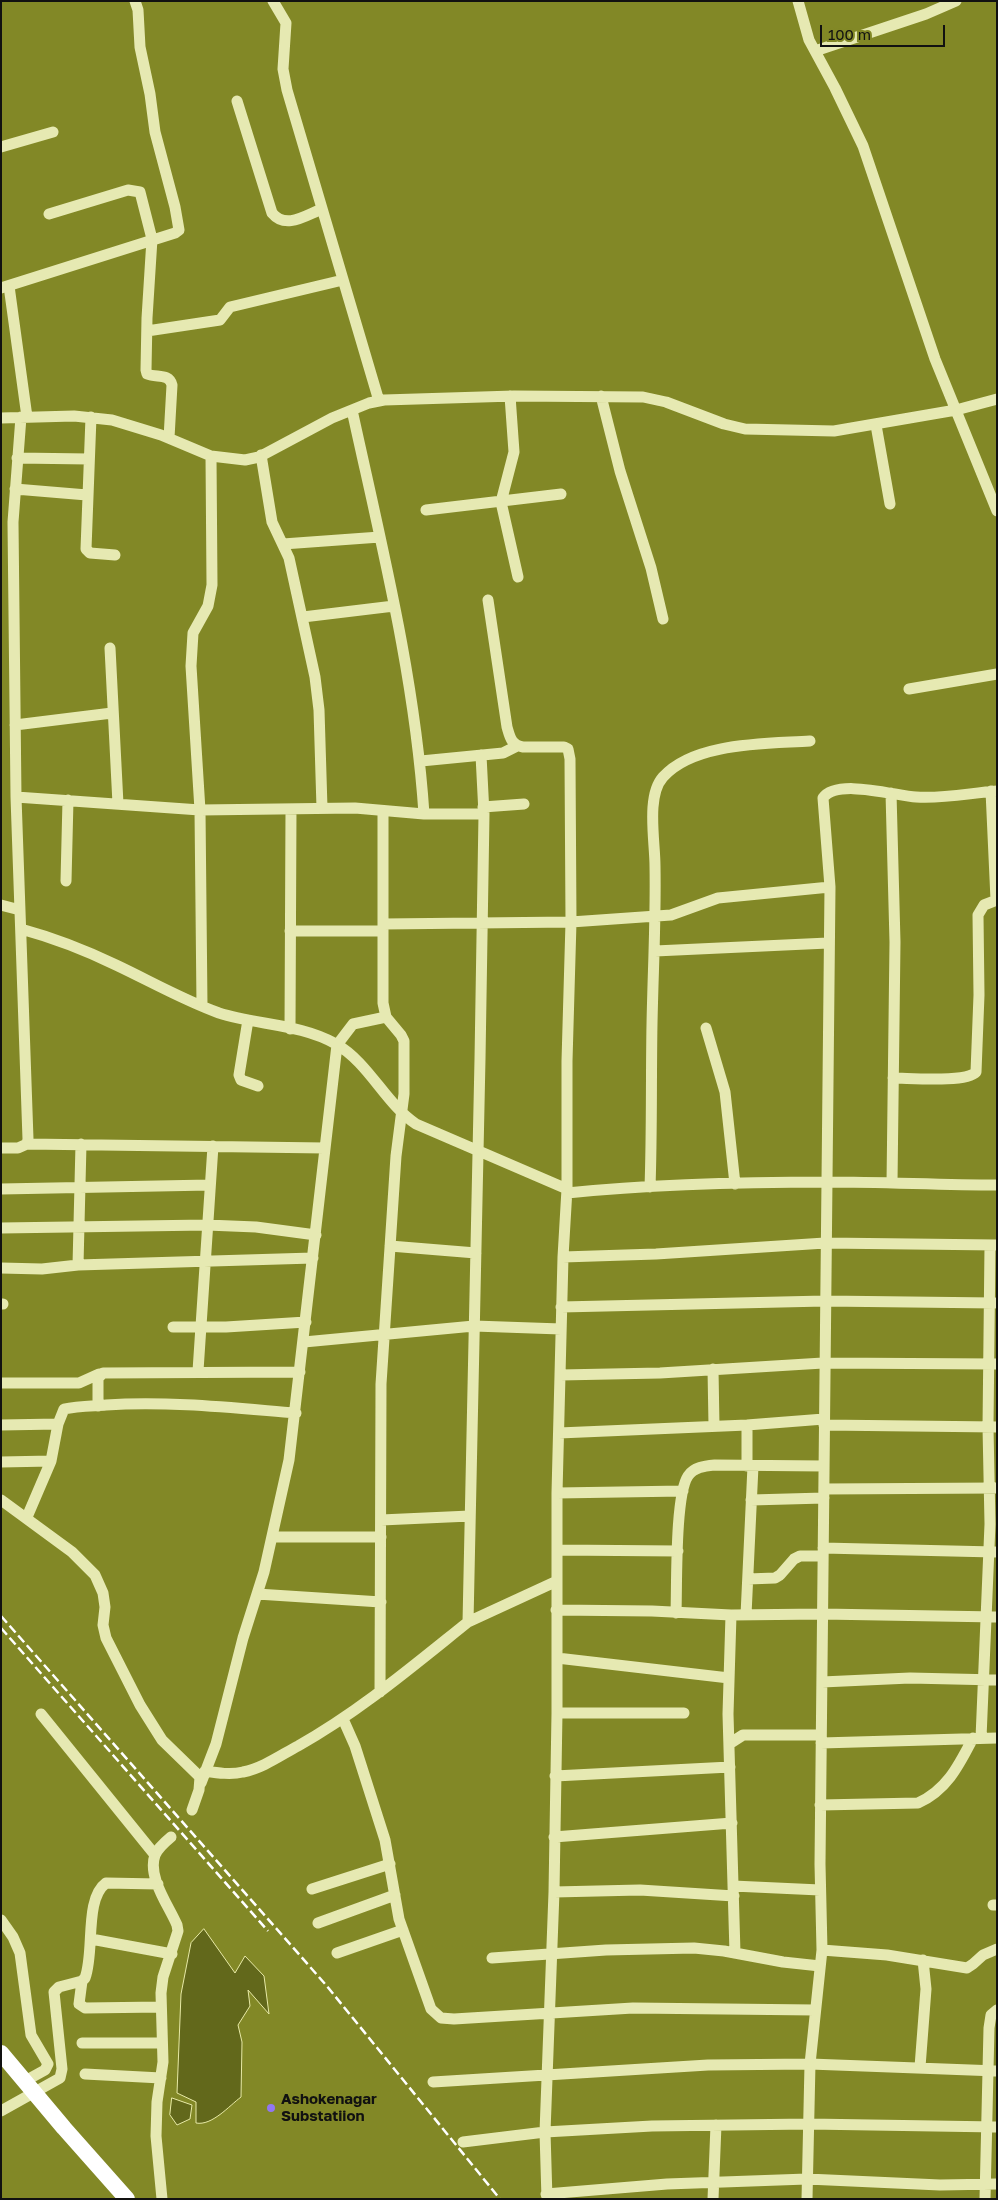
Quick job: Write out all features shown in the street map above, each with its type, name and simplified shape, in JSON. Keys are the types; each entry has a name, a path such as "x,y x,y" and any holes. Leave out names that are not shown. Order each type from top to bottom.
{"highway":[{"path":"1,2053 81,2148 127,2199"}],"street":[{"path":"27,1144 16,797 13,522 17,458 24,417 5,287 175,233 179,230 175,207 154,132 150,94 140,47 138,10 135,1"},
{"path":"273,1 286,23 284,78 378,401"},
{"path":"798,1 809,40 863,146 911,290 956,410 997,511"},
{"path":"815,51 926,14 956,1"},
{"path":"237,101 272,213 278,220 284,222 322,209"},
{"path":"1,147 53,132"},
{"path":"49,214 102,197 134,190 140,192 152,239 147,331 147,374 168,377 172,385 169,438"},
{"path":"147,331 220,320 230,307 343,280"},
{"path":"1,418 91,417 135,426 212,456 245,460 261,455 332,418 378,401 510,396 601,396 654,399 724,424 752,430 834,432 876,426 956,410 997,399"},
{"path":"510,396 514,452 501,502 518,577"},
{"path":"601,396 620,471 651,568 663,619"},
{"path":"352,410 401,635 421,761 424,814"},
{"path":"91,417 86,549 90,553 115,555"},
{"path":"876,426 890,504"},
{"path":"261,455 272,522 289,558 315,677 319,710 322,808"},
{"path":"202,1006 200,810 191,666 193,633 208,606 212,585 212,456"},
{"path":"17,458 89,459"},
{"path":"14,489 87,495"},
{"path":"426,510 561,494"},
{"path":"283,544 380,537"},
{"path":"488,600 506,727 511,741 517,746"},
{"path":"303,617 394,606"},
{"path":"110,648 118,804"},
{"path":"909,689 997,674"},
{"path":"15,725 112,713"},
{"path":"650,1187 652,1024 656,916 654,798 656,788 661,779 671,769 710,752 734,747 810,741"},
{"path":"421,761 508,752 517,746 564,747 568,749 569,753 570,922 567,1191 561,1307 557,1493 557,1713 554,1892 545,2132 546,2196 714,2183 807,2179 940,2185 991,2183"},
{"path":"468,1622 479,1149 483,810 481,755"},
{"path":"807,2199 810,2064 822,1950 820,1805 824,1493 823,1363 830,887 823,806 824,796 836,791 849,789 867,789 916,797 994,791 996,900 984,905 978,915 980,995 976,1072 970,1077 958,1078 893,1078"},
{"path":"891,793 895,933 892,1183"},
{"path":"16,797 200,810 322,808 424,814 483,810 524,804"},
{"path":"66,881 68,800"},
{"path":"290,1029 291,809"},
{"path":"380,1692 380,1422 396,1156 402,1114 404,1041 386,1018 383,1003 383,811"},
{"path":"290,931 482,923 570,922 656,916 680,914 704,902 718,898 830,887"},
{"path":"1,905 20,910"},
{"path":"21,929 50,937 85,951 202,1006 221,1013 321,1037 337,1045 353,1058 402,1114 432,1132 479,1149 567,1191 826,1182 997,1185"},
{"path":"655,951 828,943"},
{"path":"192,1810 216,1744 243,1638 274,1537 289,1460 296,1413 337,1045 353,1024 386,1018"},
{"path":"248,1020 239,1075 241,1080 258,1086"},
{"path":"706,1028 725,1092 735,1184"},
{"path":"1,1148 18,1148 27,1144 325,1148"},
{"path":"78,1265 81,1144"},
{"path":"198,1371 212,1146"},
{"path":"1,1189 210,1185"},
{"path":"1,1228 207,1225 316,1235"},
{"path":"563,1256 656,1254 825,1243 994,1245 992,1617 977,1738 948,1782 930,1798 918,1803 820,1805"},
{"path":"390,1246 476,1253"},
{"path":"1,1268 42,1269 78,1265 313,1258"},
{"path":"561,1307 825,1301 993,1303"},
{"path":"173,1327 226,1327 306,1322"},
{"path":"304,1342 384,1336 474,1326 561,1329"},
{"path":"560,1375 660,1373 713,1368 823,1363 992,1364"},
{"path":"713,1368 714,1426"},
{"path":"1,1383 78,1383 108,1372 300,1372"},
{"path":"98,1406 99,1374"},
{"path":"26,1517 51,1461 58,1424 64,1409 98,1406 185,1405 296,1413"},
{"path":"559,1433 824,1422 992,1427"},
{"path":"1,1425 58,1424"},
{"path":"746,1615 751,1500 747,1425"},
{"path":"1,1462 51,1461"},
{"path":"676,1613 679,1512 688,1475 701,1467 824,1466"},
{"path":"751,1500 824,1493 993,1488"},
{"path":"557,1493 683,1491"},
{"path":"1,1500 72,1552 95,1575 103,1593 105,1607 103,1626 106,1638 123,1672 140,1705 162,1740 196,1772 200,1777 201,1783"},
{"path":"381,1520 470,1516"},
{"path":"274,1537 381,1537"},
{"path":"557,1550 678,1551"},
{"path":"748,1579 775,1578 794,1559 800,1556 823,1552 993,1552"},
{"path":"205,1771 231,1774 252,1770 283,1754 343,1719 468,1622 557,1581"},
{"path":"257,1594 381,1602"},
{"path":"556,1610 730,1615 822,1614 992,1617"},
{"path":"730,1615 730,1767 735,1953"},
{"path":"557,1658 729,1678"},
{"path":"822,1682 910,1678 997,1680"},
{"path":"557,1713 684,1712"},
{"path":"41,1714 155,1855"},
{"path":"343,1719 355,1746 386,1840 403,1930 431,2009 441,2018 633,2008 815,2010"},
{"path":"730,1744 743,1735 821,1739 997,1738"},
{"path":"555,1776 730,1767"},
{"path":"554,1837 732,1822"},
{"path":"162,2199 156,2136 157,2102 161,2078 161,2007 163,1977 177,1938 178,1925 158,1884 154,1866 155,1855 171,1837"},
{"path":"312,1889 390,1864"},
{"path":"158,1884 106,1883 99,1888 93,1905 86,1975 82,1981 79,2004 85,2008 161,2007"},
{"path":"554,1892 820,1890"},
{"path":"318,1923 395,1895"},
{"path":"1,1920 13,1937 20,1953 30,2035 48,2064 30,2086 1,2111"},
{"path":"337,1953 403,1930"},
{"path":"91,1939 172,1954"},
{"path":"492,1958 694,1948 820,1966"},
{"path":"822,1950 923,1960 966,1968 983,1955 997,1949"},
{"path":"920,2067 926,1989 923,1960"},
{"path":"30,2086 60,2078 62,2070 54,1992 59,1987 82,1981"},
{"path":"985,2199 991,2183 992,2070 990,2019 992,2012 997,2010"},
{"path":"82,2043 162,2043"},
{"path":"433,2082 708,2065 810,2064 992,2070"},
{"path":"85,2074 161,2078"},
{"path":"464,2142 594,2128 809,2124 991,2126"},
{"path":"713,2199 716,2125"}],"shaded area":[{"path":"204,1929 235,1973 245,1956 264,1976 269,2014 248,1990 250,2006 238,2025 242,2042 241,2097 214,2118 202,2123 196,2123 196,2102 177,2093 181,1994 191,1943"},
{"path":"172,2098 192,2105 190,2119 177,2125 170,2115"}],"railway":[{"path":"1,1616 326,1985 500,2199"},
{"path":"1,1628 268,1931"}],"place":[{"name":"Ashokenagar Substatiion","path":"271,2108"}]}
